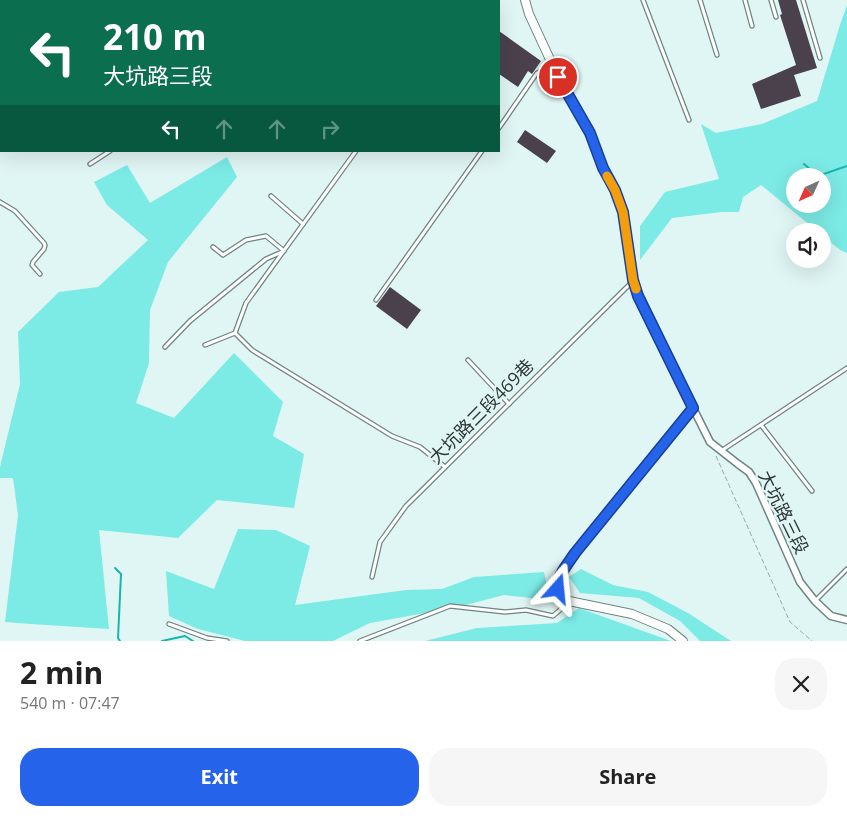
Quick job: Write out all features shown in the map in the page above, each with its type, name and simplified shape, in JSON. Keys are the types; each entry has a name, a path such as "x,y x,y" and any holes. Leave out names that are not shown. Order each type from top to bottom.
{"street":[{"name":"大坑路三段","path":"525,0 529,14 552,66 590,133 603,168 615,190 623,212 633,280 638,296 710,442 749,472 756,483 800,582 815,601 832,616 847,620"},
{"path":"683,641 668,630 632,614 569,602 558,589 558,579 575,553 693,408"}],"lane":[{"path":"644,0 689,120"},
{"path":"700,0 717,55"},
{"path":"745,0 752,26"},
{"path":"771,0 776,17"},
{"path":"803,0 820,58"},
{"path":"500,127 537,73 552,66"},
{"path":"90,164 108,152"},
{"path":"205,345 235,333 246,302 355,152"},
{"path":"376,300 481,152"},
{"path":"271,196 303,224"},
{"path":"0,202 15,212 44,243 44,250 33,262 34,267 40,274"},
{"path":"213,248 223,255 246,240 266,236 284,251"},
{"path":"165,348 197,315 266,259 284,251"},
{"name":"大坑路三段469巷","path":"372,577 380,542 406,506 633,280"},
{"path":"235,333 252,350 392,436 420,447 445,467"},
{"path":"468,360 508,404"},
{"path":"721,451 847,368"},
{"path":"761,425 812,491"},
{"path":"815,601 847,569"},
{"path":"360,641 450,606 505,612 526,610 553,616 569,602"},
{"path":"168,624 207,638 227,641"}],"path":[{"path":"710,442 790,622 812,641"}],"shaded area":[{"path":"847,5 847,253 831,243 831,223 807,223 795,213 831,213 831,168 786,168 786,206 761,185 743,197 739,212 722,212 672,218 640,260 640,226 665,192 719,179 701,124 716,133 762,124 817,101"},
{"path":"227,157 237,177 168,262 150,310 149,363 136,403 174,418 234,353 283,402 273,436 304,454 294,508 217,500 178,538 99,530 109,629 5,622 18,515 13,478 0,478 0,467 20,384 18,332 59,292 98,287 148,240 107,205 94,182 127,165 150,203"},
{"path":"238,529 276,530 310,546 295,605 406,590 442,589 474,577 544,572 550,600 504,595 458,607 370,623 333,641 245,641 198,629 169,616 166,571 214,589"},
{"path":"581,569 613,585 648,592 688,613 731,641 700,641 680,621 639,598 580,593 569,577"},
{"path":"579,608 671,641 425,641 477,628 557,623"}],"building":[{"path":"778,0 796,0 817,68 794,75 801,96 761,109 752,84 796,65 780,15 782,14"},
{"path":"500,32 541,61 532,74 528,71 518,87 500,75"},
{"path":"525,130 556,151 547,163 517,142"},
{"path":"390,287 421,310 407,329 376,306"}],"waterway":[{"path":"804,164 809,168"},
{"path":"831,172 847,166"},
{"path":"115,568 121,574 118,638 120,641"},
{"path":"162,641 185,636 193,641"}],"slow traffic":[{"path":"607,176 615,190 623,212 636,289"}],"route":[{"path":"558,77 590,133 603,168 615,190 623,212 633,280 638,296 693,408 575,553 558,579 558,589"}]}
